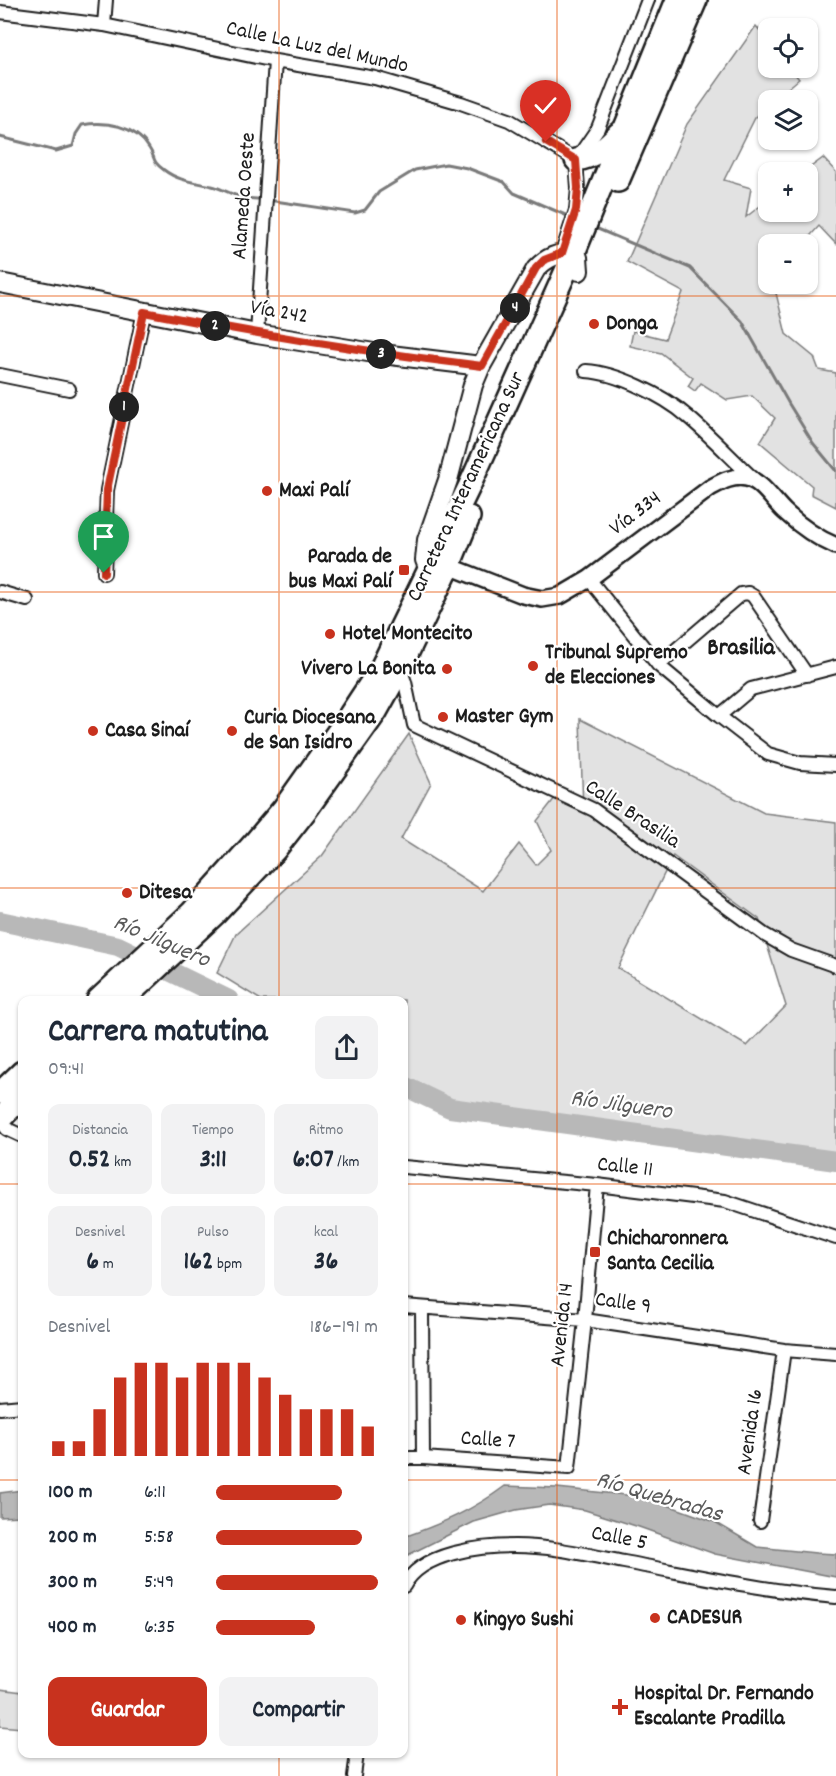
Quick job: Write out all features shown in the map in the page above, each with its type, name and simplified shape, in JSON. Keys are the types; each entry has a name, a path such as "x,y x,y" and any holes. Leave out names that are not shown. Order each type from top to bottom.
{"highway":[{"name":"Carretera Interamericana Sur","path":"102,996 190,913 283,809 350,716 382,666 430,579 518,407 572,259 677,0"},
{"name":"Carretera Interamericana Sur","path":"127,996 215,914 275,850 307,809 382,702 400,669 430,579 449,553 457,512 572,259 696,0"},
{"path":"576,160 587,159 603,149 624,128"},
{"path":"382,702 430,579"},
{"path":"0,1093 18,1076"},
{"path":"2,1126 18,1103"}],"main road":[{"path":"430,579 425,560 427,540 448,480 473,385 536,268 544,260 572,259"},
{"name":"Vía 242","path":"0,284 257,334 374,353 482,366"}],"street":[{"path":"104,25 106,0"},
{"path":"572,259 578,188 576,160 598,128 648,0"},
{"name":"Calle La Luz del Mundo","path":"0,12 104,25 275,61 375,78 510,120 576,160"},
{"name":"Alameda Oeste","path":"257,334 275,61"},
{"path":"104,573 107,490 144,312"},
{"path":"586,371 600,372 623,380 655,395 686,414 784,512 822,540 836,546"},
{"path":"0,375 69,389"},
{"name":"Vía 334","path":"430,579 506,590 542,599 560,596 589,579 710,488 738,477 756,482"},
{"path":"589,579 658,665 768,754 800,763 836,765"},
{"path":"0,592 27,600"},
{"path":"658,665 741,594 748,593 753,596 807,675"},
{"path":"719,716 751,689 836,666"},
{"name":"Calle Brasilia","path":"400,669 414,725 594,810 765,935 791,950 836,966"},
{"path":"2,1126 18,1134"},
{"name":"Calle 11","path":"408,1167 597,1185 725,1201 836,1238"},
{"name":"Avenida 14","path":"569,1468 597,1185"},
{"name":"Calle 9","path":"408,1306 585,1320 784,1350 836,1354"},
{"path":"422,1308 423,1458"},
{"name":"Avenida 16","path":"760,1521 784,1350"},
{"path":"0,1408 18,1406"},
{"name":"Calle 7","path":"408,1458 569,1468"},
{"name":"Calle 5","path":"408,1577 436,1559 471,1549 515,1546 557,1549 792,1593 836,1597"},
{"path":"354,1776 356,1758"}],"shaded area":[{"path":"756,26 758,28 758,78 799,79 786,90 758,90 758,115 724,180 751,188 746,217 758,208 758,222 818,222 818,162 823,158 836,172 836,244 819,226 812,234 758,234 758,294 776,294 786,334 814,357 819,370 836,373 836,507 811,494 812,486 760,442 775,418 752,396 727,400 701,383 695,391 688,386 693,378 661,353 630,346 633,331 665,339 683,292 627,262 687,124"},
{"path":"580,719 764,813 836,822 836,1161 450,1108 408,1088 408,996 254,996 217,973 236,934 322,856 409,734 431,783 401,839 483,891 519,844 536,865 551,850 537,821 555,798 583,811","holes":["673,856 759,919 786,1006 747,1046 618,968"]},
{"path":"505,1486 557,1488 645,1497 715,1522 757,1547 836,1554 836,1577 715,1554 585,1510 549,1505 516,1510 474,1522 408,1555 408,1536 456,1516"},
{"path":"18,1491 18,1516 0,1517 0,1493"},
{"path":"0,1689 18,1691 18,1728 0,1726"}],"waterway":[{"path":"0,137 56,151 73,146 76,134 82,125 119,126 143,140 157,164 175,177 216,187 234,195 261,199"},
{"path":"268,200 355,213 365,210 379,192 415,170 446,164 467,168 504,182 514,193 570,217"},
{"path":"593,227 690,268 742,321 813,443 836,471"},
{"name":"Río Jilguero","path":"0,921 118,946 221,996"},
{"name":"Río Jilguero","path":"408,1088 450,1108 836,1161"}],"place":[{"name":"Donga","path":"594,324"},
{"name":"Maxi Palí","path":"267,491"},
{"name":"Parada de bus Maxi Palí","path":"404,570"},
{"name":"Hotel Montecito","path":"330,634"},
{"name":"Tribunal Supremo de Elecciones","path":"533,666"},
{"name":"Vivero La Bonita","path":"447,669"},
{"name":"Master Gym","path":"443,717"},
{"name":"Casa Sinaí","path":"93,731"},
{"name":"Curia Diocesana de San Isidro","path":"232,731"},
{"name":"Ditesa","path":"127,893"},
{"name":"Chicharonnera Santa Cecilia","path":"595,1252"},
{"name":"CADESUR","path":"655,1618"},
{"name":"Kingyo Sushi","path":"461,1620"},
{"name":"Hospital Dr. Fernando Escalante Pradilla","path":"620,1707"}],"district":[{"name":"Brasilia","path":"741,649"}],"route":[{"path":"104,573 107,490 144,312 257,334 374,353 482,366 536,268 544,260 562,253 576,210 578,188 576,160 546,142"}],"water label":[{"name":"Río Quebradas","path":"659,1498"}]}
